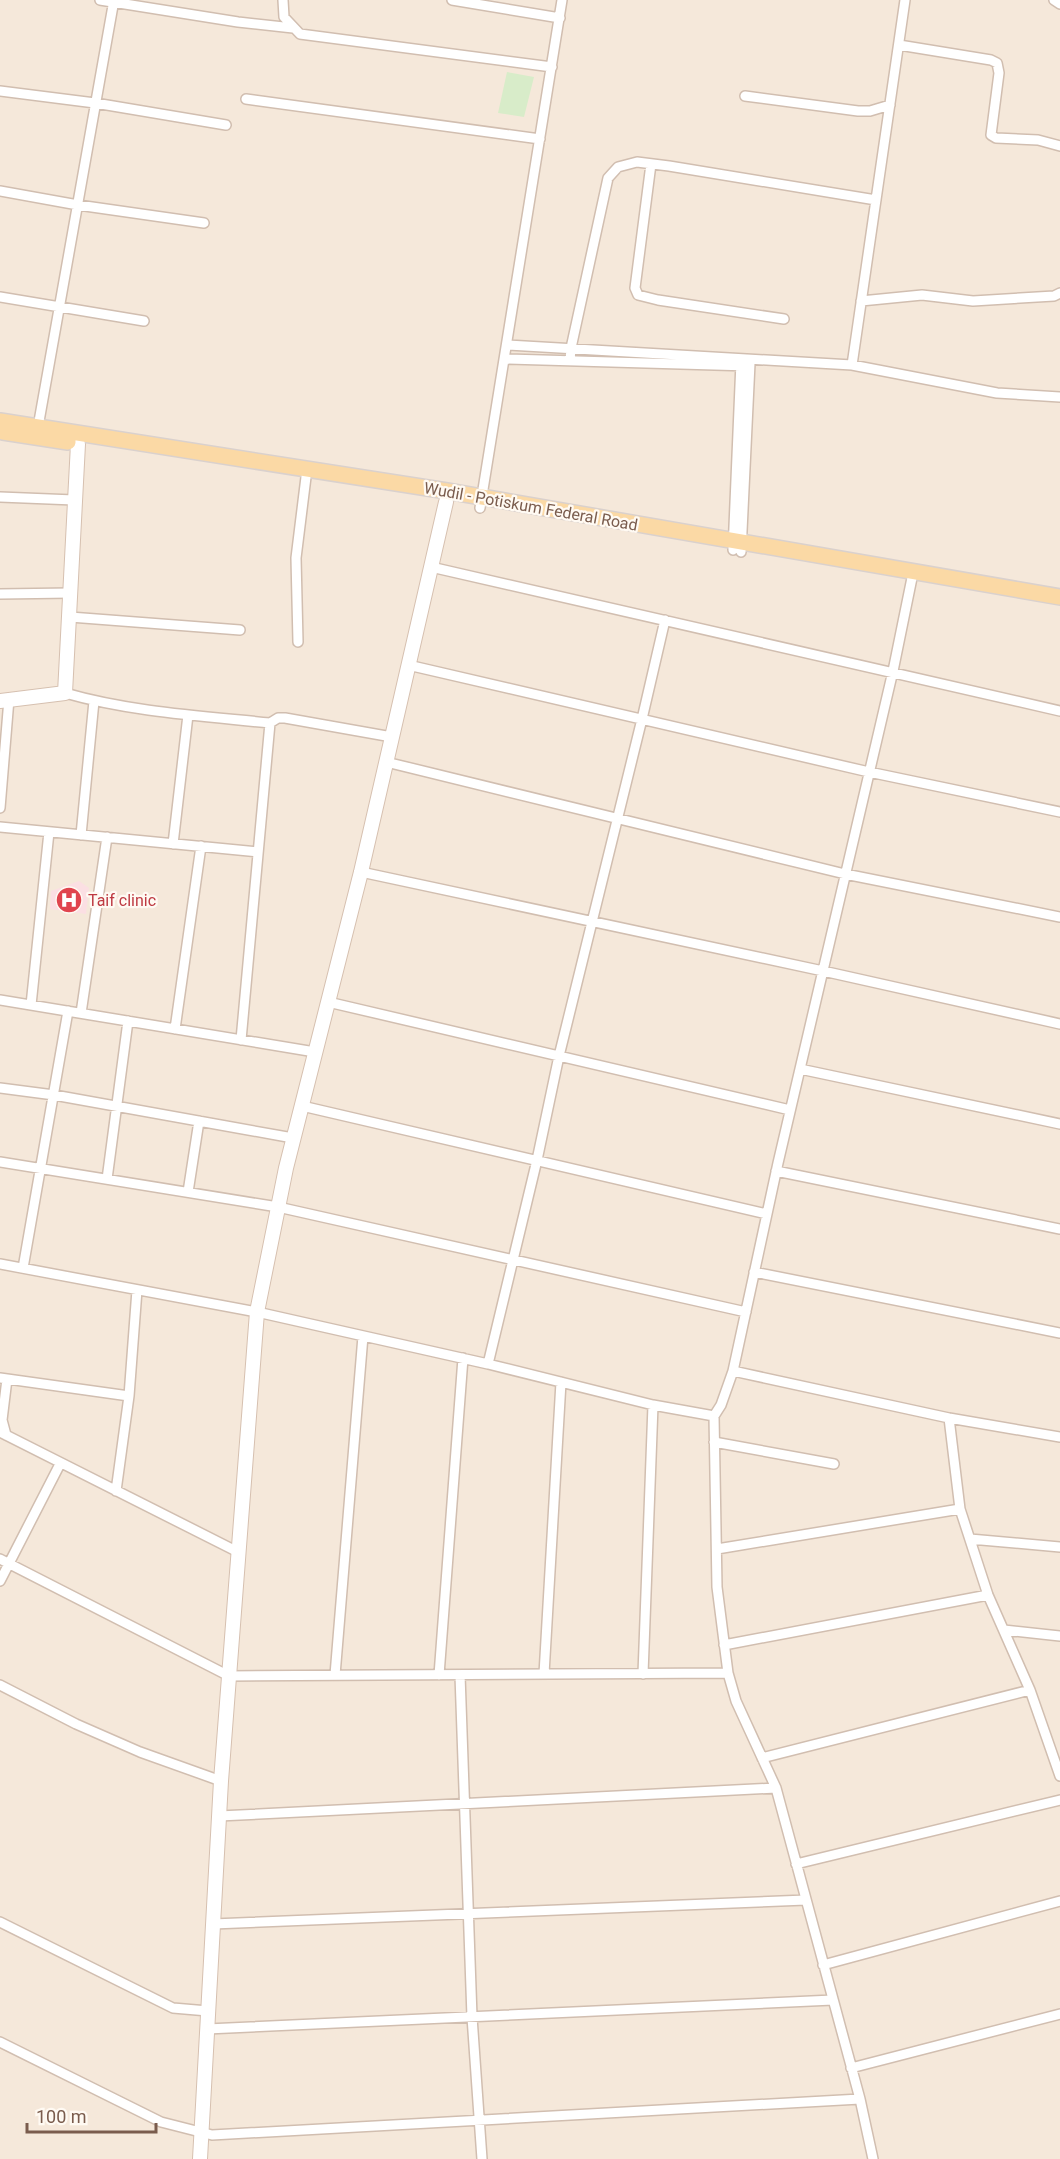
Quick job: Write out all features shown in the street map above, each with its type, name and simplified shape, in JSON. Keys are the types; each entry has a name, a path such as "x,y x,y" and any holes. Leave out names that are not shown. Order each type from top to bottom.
{"main road":[{"name":"Wudil - Potiskum Federal Road","path":"0,421 737,546 1060,607"},
{"name":"Wudil - Potiskum Federal Road","path":"0,432 306,473 446,502 481,503"},
{"name":"Wudil - Potiskum Federal Road","path":"912,578 1060,597"}],"street":[{"path":"100,0 238,22 293,28"},
{"path":"283,0 284,17 300,34 552,68"},
{"path":"452,0 560,18"},
{"path":"481,503 562,0"},
{"path":"852,365 905,0"},
{"path":"1054,0 1060,4"},
{"path":"39,427 113,1"},
{"path":"899,45 991,60 997,63 999,73 991,135 996,138 1038,140 1060,146"},
{"path":"0,91 95,103 226,125"},
{"path":"745,96 858,111 870,111 890,105"},
{"path":"246,99 540,139"},
{"path":"570,361 608,178 618,166 637,162 876,200"},
{"path":"651,164 635,288 638,295 784,319"},
{"path":"0,191 204,223"},
{"path":"861,301 922,295 973,301 1054,296 1060,293"},
{"path":"0,297 144,321"},
{"path":"507,345 745,362"},
{"path":"505,359 852,365 997,393 1060,397"},
{"path":"737,546 745,362"},
{"path":"65,693 78,444"},
{"path":"298,642 296,558 306,473"},
{"path":"0,497 74,500"},
{"path":"200,2159 221,1780 257,1312 293,1138 361,872 446,502"},
{"path":"431,567 1060,711"},
{"path":"873,2159 860,2099 776,1788 736,1701 728,1673 717,1587 714,1416 721,1405 733,1371 776,1171 893,671 912,578"},
{"path":"0,594 71,593"},
{"path":"70,617 240,630"},
{"path":"488,1364 537,1160 559,1056 665,620"},
{"path":"408,664 869,772 1060,812"},
{"path":"0,808 5,700 65,693 94,701 188,715 270,723 278,718 285,718 392,737"},
{"path":"81,835 94,701"},
{"path":"173,844 188,715"},
{"path":"241,1040 270,723"},
{"path":"386,762 845,874 1060,917"},
{"path":"0,827 258,852"},
{"path":"31,1005 49,832"},
{"path":"81,1013 107,837"},
{"path":"176,1029 201,846"},
{"path":"361,872 1060,1024"},
{"path":"0,1000 315,1052"},
{"path":"328,1002 790,1110"},
{"path":"23,1268 68,1011"},
{"path":"107,1179 128,1021"},
{"path":"800,1069 1060,1124"},
{"path":"0,1088 54,1095 293,1138"},
{"path":"302,1106 767,1214"},
{"path":"188,1192 198,1121"},
{"path":"0,1162 278,1207 746,1312"},
{"path":"776,1171 1060,1229"},
{"path":"0,1264 257,1312 488,1364 653,1405 714,1416"},
{"path":"754,1272 1060,1333"},
{"path":"116,1491 129,1396 137,1290"},
{"path":"335,1675 363,1336"},
{"path":"439,1675 463,1359"},
{"path":"733,1371 949,1418 1060,1437"},
{"path":"129,1396 4,1378 3,1434 238,1552"},
{"path":"544,1674 561,1382"},
{"path":"643,1674 653,1405"},
{"path":"949,1418 960,1509 988,1595 1030,1690 1060,1776"},
{"path":"714,1442 834,1464"},
{"path":"0,1581 4,1562 60,1464"},
{"path":"717,1549 960,1509"},
{"path":"970,1539 1060,1547"},
{"path":"4,1562 229,1676 728,1673"},
{"path":"724,1645 988,1595"},
{"path":"1004,1630 1060,1636"},
{"path":"460,1675 472,2017 482,2159"},
{"path":"0,1685 76,1724 140,1752 221,1780"},
{"path":"762,1758 1030,1690"},
{"path":"219,1816 776,1788"},
{"path":"796,1864 1060,1800"},
{"path":"213,1924 806,1900"},
{"path":"824,1965 1060,1901"},
{"path":"0,1922 174,2008 208,2011"},
{"path":"207,2029 833,2000"},
{"path":"851,2068 1060,2014"},
{"path":"0,2042 161,2122 212,2135 860,2099"}],"shaded area":[{"path":"0,0 1060,0 1060,2159 0,2159"},
{"name":"Taif clinic","path":"79,881 89,888 86,914 50,909 51,891"}],"green space":[{"path":"507,72 534,77 524,117 498,113"}],"place":[{"name":"Taif clinic","path":"69,900"}]}
